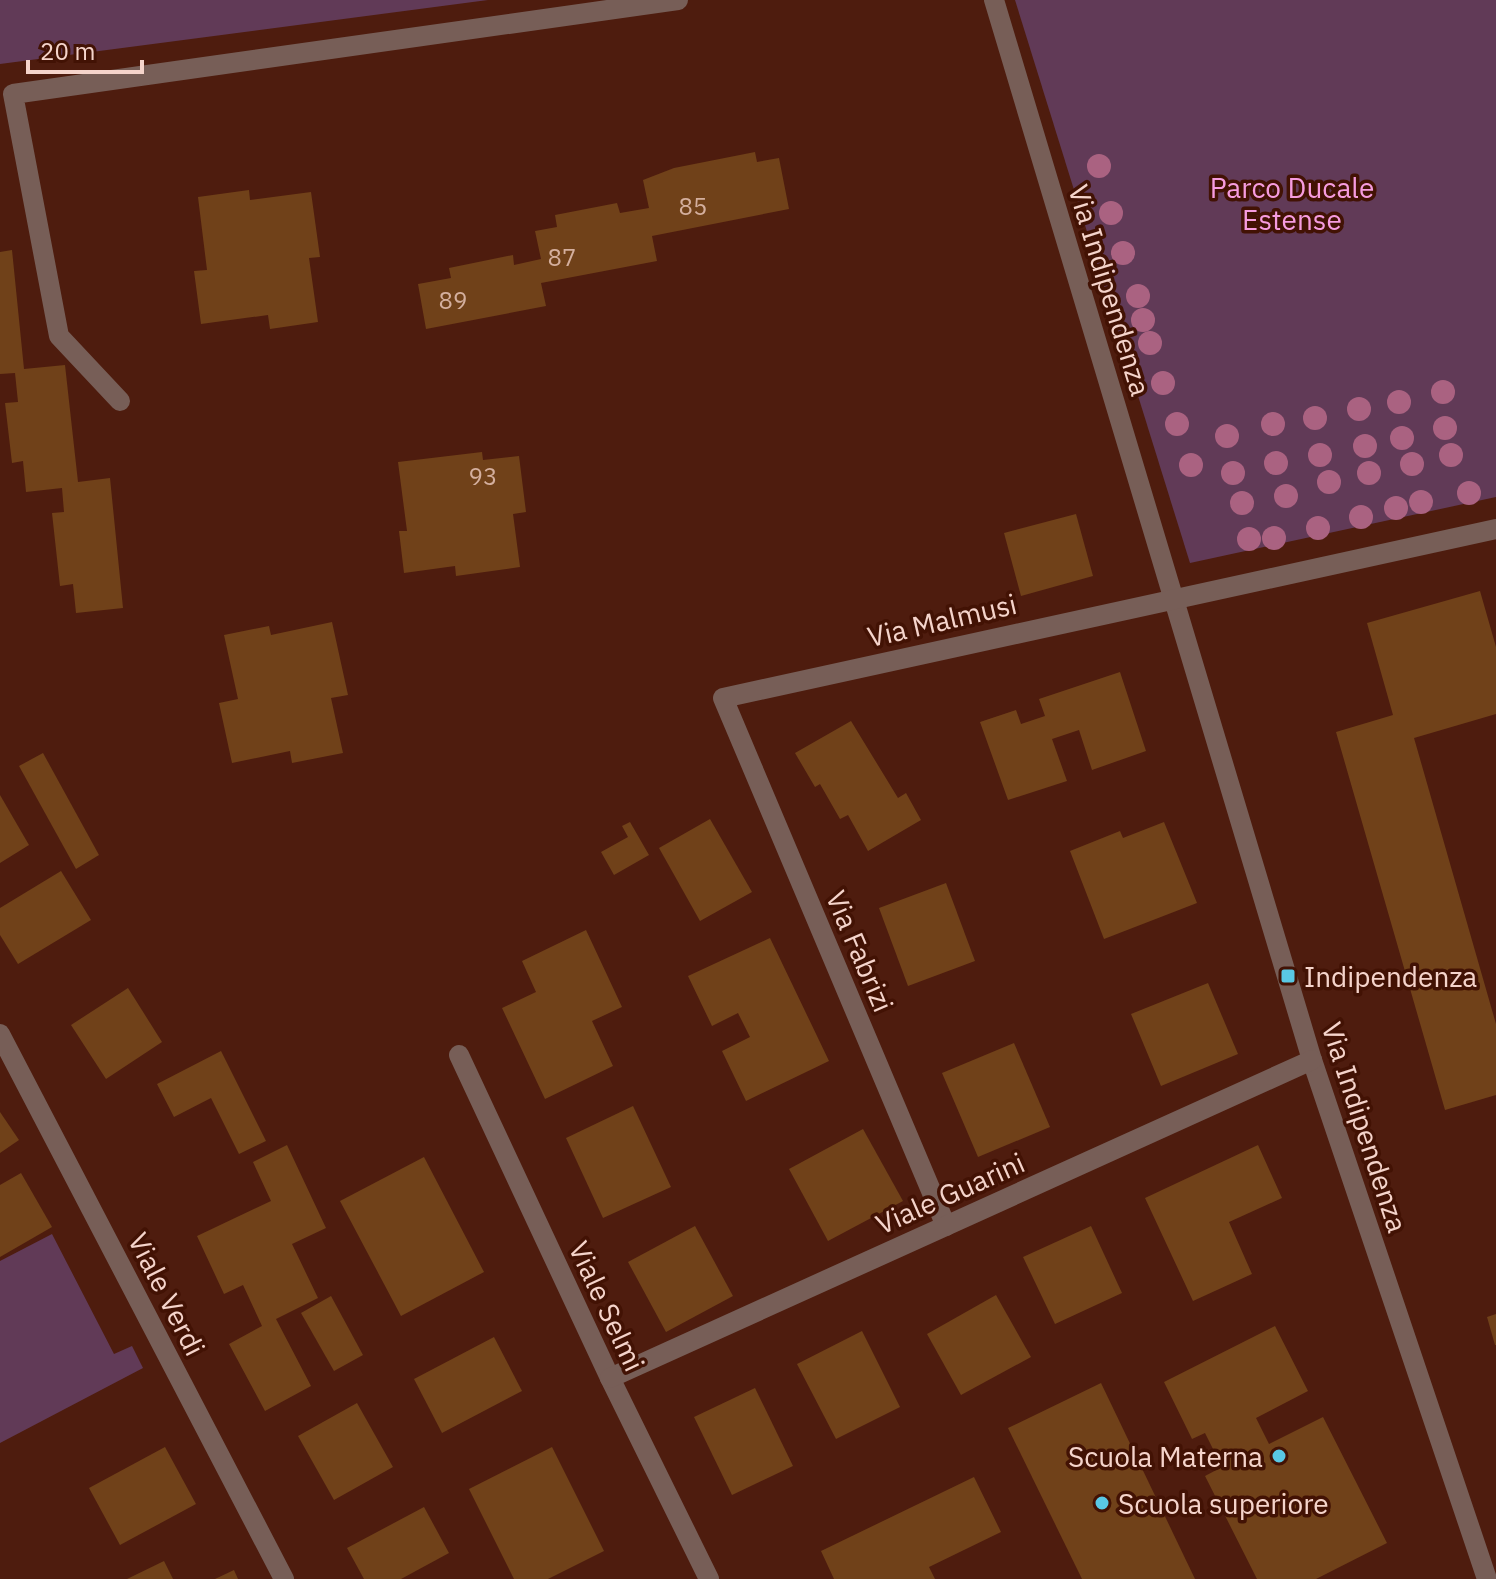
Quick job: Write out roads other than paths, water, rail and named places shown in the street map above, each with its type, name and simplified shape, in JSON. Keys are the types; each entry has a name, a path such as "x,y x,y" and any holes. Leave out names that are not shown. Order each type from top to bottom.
{"street":[{"path":"120,401 59,336 13,94 678,0"},
{"name":"Via Indipendenza","path":"994,0 1312,1060 1487,1579"},
{"path":"1173,597 1496,529"},
{"name":"Via Malmusi","path":"723,698 1173,597"},
{"name":"Via Fabrizi","path":"723,698 946,1226"},
{"name":"Viale Verdi","path":"0,1035 284,1579"},
{"name":"Viale Selmi","path":"459,1055 610,1378 709,1579"},
{"name":"Viale Guarini","path":"610,1378 1312,1060"}],"place":[{"name":"Indipendenza","path":"1288,976"},
{"name":"Scuola Materna","path":"1279,1456"},
{"name":"Scuola superiore","path":"1102,1503"}],"park label":[{"name":"Parco Ducale Estense","path":"1292,203"}]}
